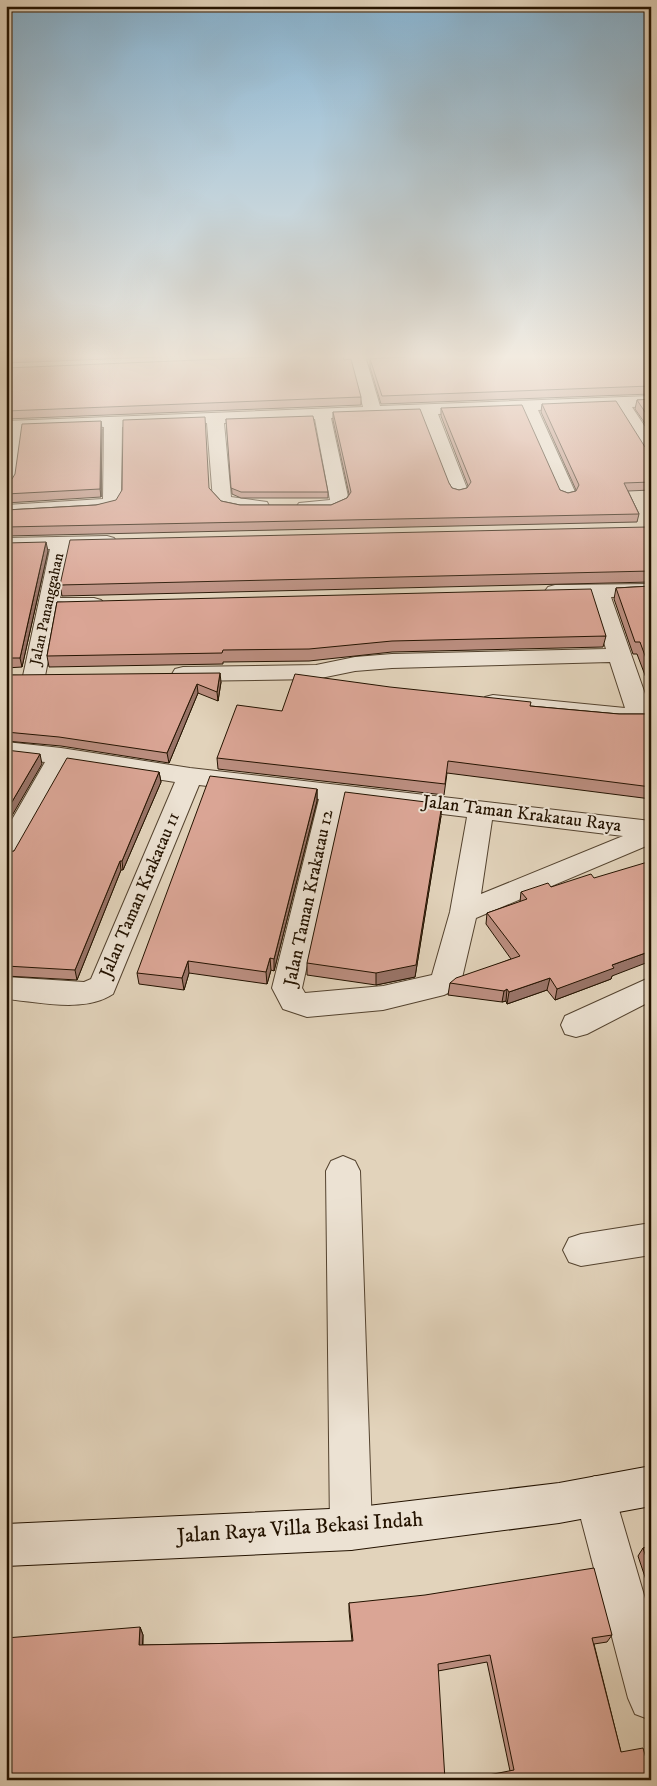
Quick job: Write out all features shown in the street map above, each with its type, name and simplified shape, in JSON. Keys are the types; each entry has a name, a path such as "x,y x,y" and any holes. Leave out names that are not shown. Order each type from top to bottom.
{"street":[{"path":"6,482 9,437"},
{"path":"6,510 97,506 110,503 112,499 113,437"},
{"path":"217,437 222,500 235,506 283,507 331,506 340,503 327,437"},
{"path":"438,437 459,491"},
{"path":"542,437 567,494"},
{"path":"643,437 651,450"},
{"path":"6,544 130,541"},
{"name":"Jalan Pananggahan","path":"34,676 61,543"},
{"path":"476,700 645,718 598,590"},
{"path":"538,591 651,590"},
{"path":"48,605 118,603"},
{"path":"160,674 316,672 355,664 392,660 621,655"},
{"path":"316,672 360,685"},
{"name":"Jalan Taman Krakatau Raya","path":"6,750 61,756 190,776 651,830"},
{"path":"6,853 61,756"},
{"name":"Jalan Taman Krakatau 11","path":"10,988 84,994 98,990 103,986 190,776"},
{"name":"Jalan Taman Krakatau 12","path":"332,792 287,988 292,1001 298,1004 307,1005 383,998 442,984 450,972 464,912 481,809"},
{"name":"Jalan Taman Krakatau Raya","path":"464,912 651,834"},
{"path":"576,1025 651,988"},
{"path":"343,1171 351,1529"},
{"path":"581,1250 651,1239"},
{"name":"Jalan Raya Villa Bekasi Indah","path":"6,1545 351,1529 559,1503 651,1486"},
{"path":"595,1496 651,1698"}],"building":[{"path":"20,437 101,437 100,489 6,494 6,480 12,479 15,474"},
{"path":"123,437 206,437 209,488 221,501 240,505 331,505 347,498 351,492 339,437 431,437 449,483 452,488 459,490 467,488 471,482 453,437 536,437 560,490 568,493 576,491 579,485 557,437 639,437 645,447 651,447 651,482 624,483 639,514 6,527 6,510 96,505 116,500 122,490"},
{"path":"227,437 317,437 328,492 241,492 231,488"},
{"path":"647,527 651,535 651,571 60,585 70,540"},
{"path":"46,542 20,658 6,658 6,543"},
{"path":"651,586 651,672 640,642 635,642 616,588"},
{"path":"591,589 606,636 392,641 309,649 223,650 222,653 47,656 57,602"},
{"path":"220,673 217,692 197,684 167,753 59,737 6,732 6,675"},
{"path":"295,674 390,687 531,702 530,706 619,714 651,714 651,787 448,761 445,784 217,758 237,705 282,711"},
{"path":"6,750 40,754 6,812"},
{"path":"67,758 159,772 75,970 6,966 6,853 14,851"},
{"path":"210,776 317,789 274,959 270,958 266,972 188,961 182,978 137,973"},
{"path":"345,792 442,804 416,965 376,973 307,963"},
{"path":"651,861 651,951 612,965 614,968 557,989 550,978 509,992 507,989 504,991 450,983 456,978 520,956 487,913 527,899 521,892 548,883 551,887 591,874 594,878"},
{"path":"651,1546 651,1572 643,1548"},
{"path":"594,1568 612,1635 592,1638 621,1752 643,1748 651,1780 463,1780 514,1770 490,1655 438,1664 445,1780 6,1780 6,1638 140,1627 139,1645 353,1641 349,1603 425,1595"}]}
